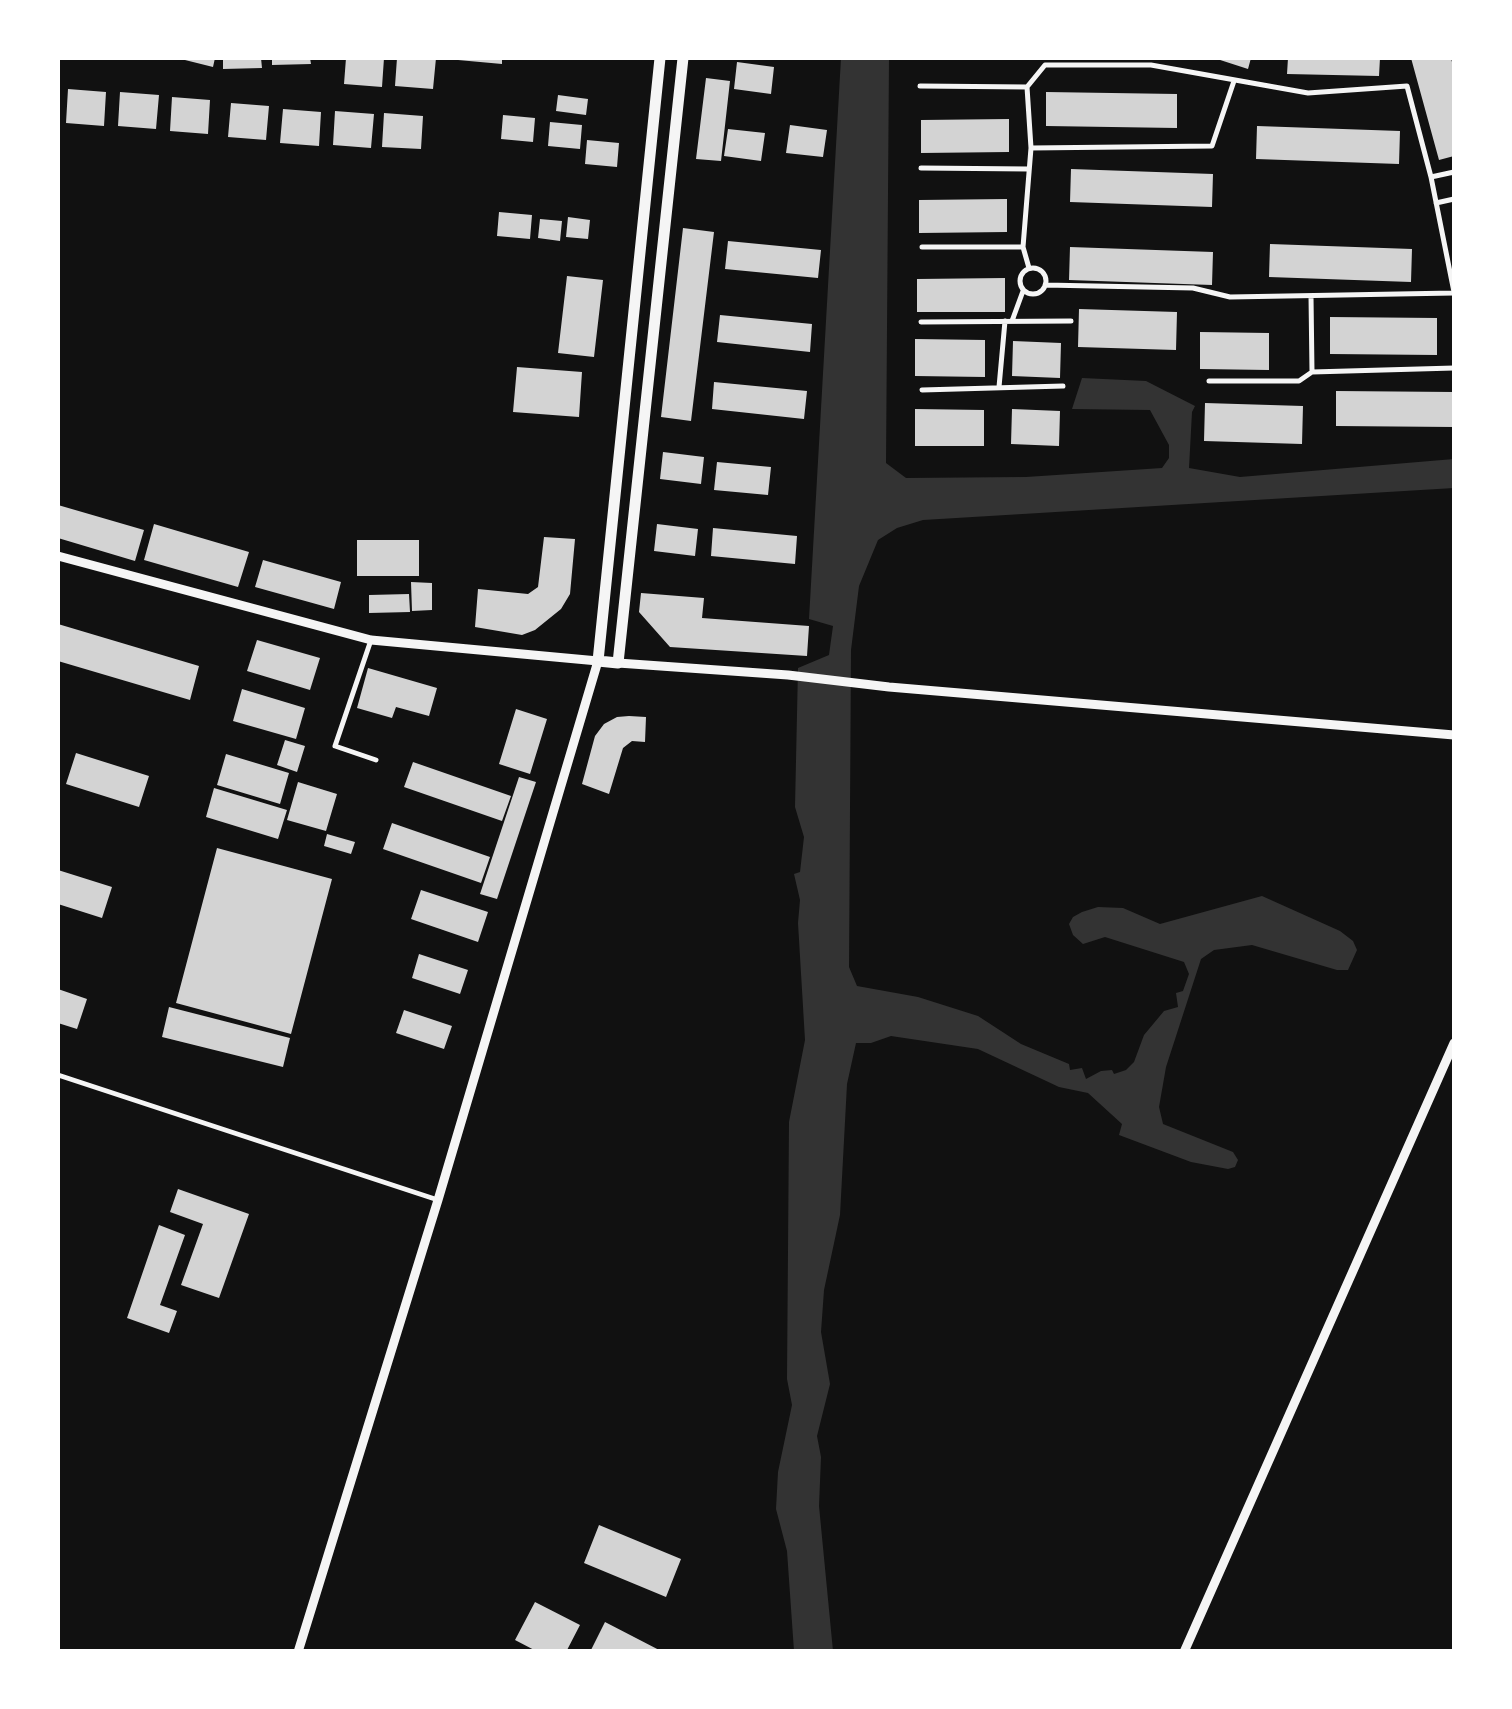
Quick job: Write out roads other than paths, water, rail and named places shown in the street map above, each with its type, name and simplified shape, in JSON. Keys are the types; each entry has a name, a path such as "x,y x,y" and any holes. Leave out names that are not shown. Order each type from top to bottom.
{"street":[{"path":"298,1652 438,1200 598,661 660,58"},
{"path":"618,663 683,58"},
{"path":"58,556 371,640 1454,735"},
{"path":"1184,1652 1454,1043"}],"lane":[{"path":"1029,268 1022,248 1031,148 1028,87 1045,65 1150,66 1308,93 1407,86 1431,178 1454,293 1230,297 1193,288 1044,285"},
{"path":"1031,148 1212,146 1234,81"},
{"path":"920,86 1028,87"},
{"path":"921,168 1029,168"},
{"path":"1431,178 1454,172"},
{"path":"1436,203 1454,199"},
{"path":"922,247 1022,248"},
{"path":"1029,268 1043,272 1044,285 1043,290 1033,295 1023,291 1019,283 1022,272 1029,268"},
{"path":"999,387 1009,321 1023,291"},
{"path":"1311,296 1312,372"},
{"path":"921,322 1070,322"},
{"path":"1209,380 1299,381 1312,372 1454,368"},
{"path":"922,390 1063,386"},
{"path":"371,640 335,746 376,760"},
{"path":"58,1075 438,1200"}]}
